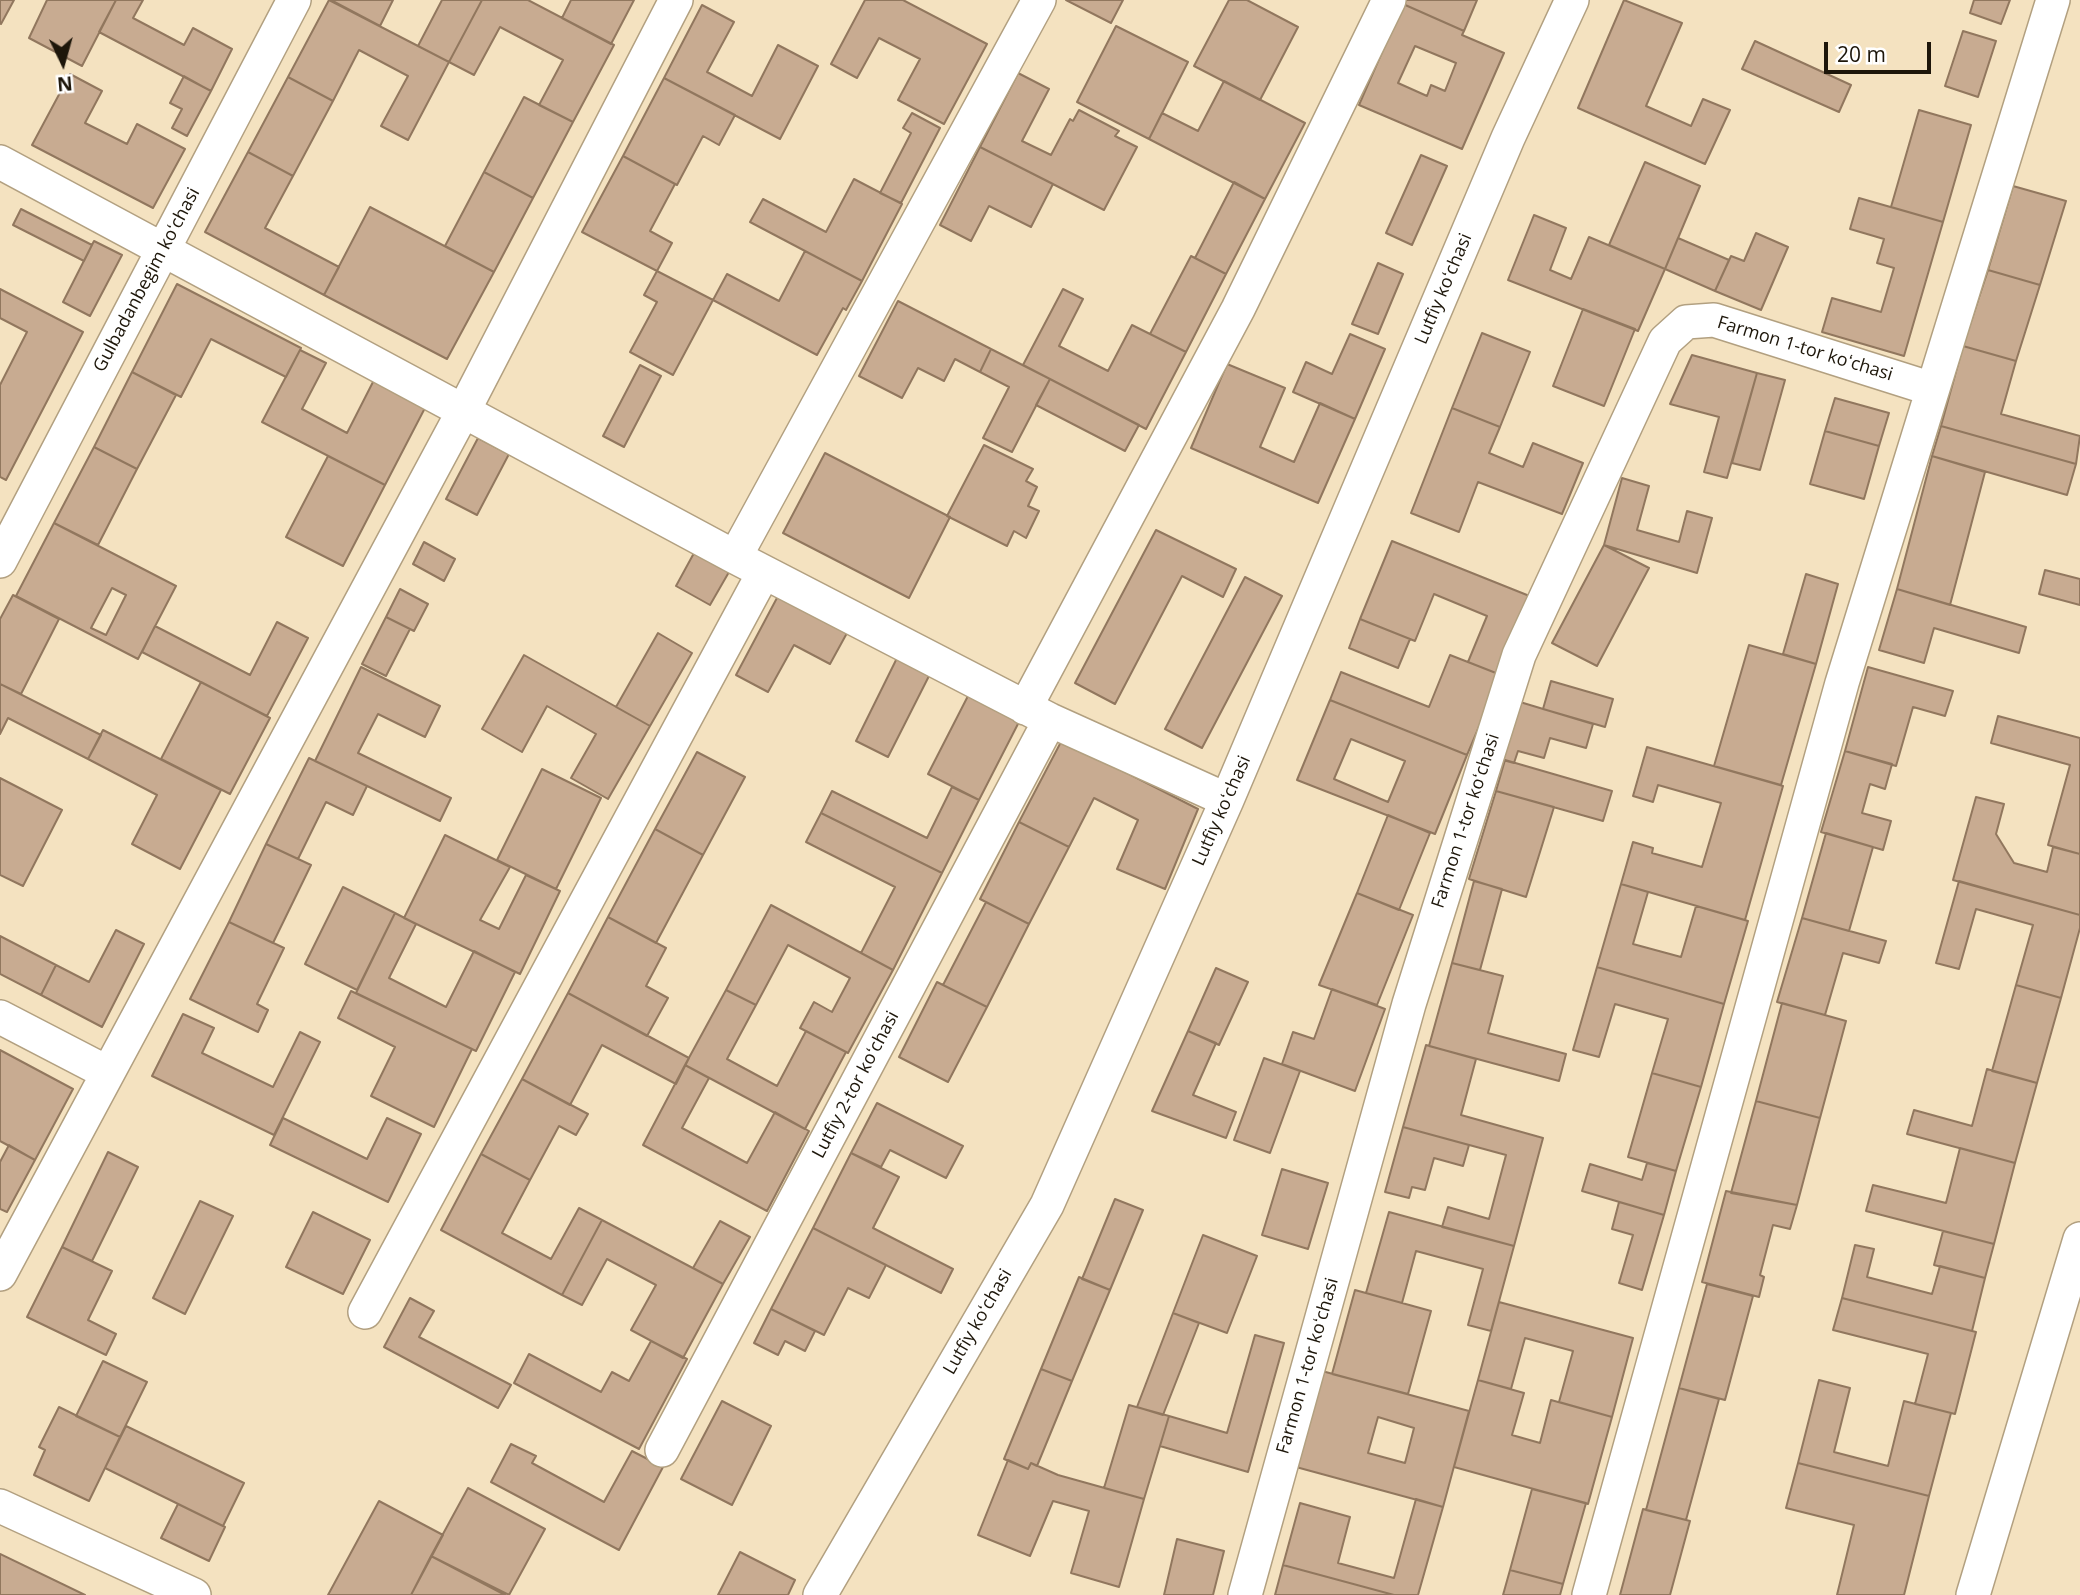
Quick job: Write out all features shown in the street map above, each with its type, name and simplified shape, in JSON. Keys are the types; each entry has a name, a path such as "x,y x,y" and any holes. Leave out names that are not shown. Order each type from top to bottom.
{"street":[{"name":"Gulbadanbegim koʻchasi","path":"0,561 294,0"},
{"path":"0,1274 464,410 676,0"},
{"path":"365,1311 1039,0"},
{"name":"Lutfiy 2-tor koʻchasi","path":"662,1450 1038,714 1389,0"},
{"name":"Lutfiy koʻchasi","path":"820,1595 1047,1205 1227,800 1508,138 1572,0"},
{"path":"1589,1595 1842,683 2053,0"},
{"path":"0,162 750,564 1038,714 1227,800"},
{"name":"Farmon 1-tor koʻchasi","path":"1245,1595 1409,1004 1519,655 1665,341 1686,322 1714,320 1932,388"},
{"path":"0,1017 108,1073"},
{"path":"1973,1595 2080,1239"},
{"path":"0,1506 194,1595"}],"building":[{"path":"0,0 14,0 1,24 0,23"},
{"path":"47,0 116,0 82,66 29,38"},
{"path":"116,0 143,0 133,18 184,45 193,28 232,49 211,91 99,32"},
{"path":"329,0 449,62 408,140 381,126 408,76 359,50 333,101 288,77"},
{"path":"331,0 393,0 380,26"},
{"path":"442,0 482,0 449,62 418,46"},
{"path":"482,0 528,0 614,45 573,122 539,105 563,60 500,27 474,75 449,62"},
{"path":"571,0 634,0 611,44 562,18"},
{"path":"865,0 903,0 987,44 944,124 898,100 920,59 879,38 857,78 831,64"},
{"path":"1066,0 1123,0 1111,23"},
{"path":"1229,0 1247,0 1298,27 1260,100 1194,66"},
{"path":"1404,0 1477,0 1464,31 1403,4"},
{"path":"1624,0 1682,23 1646,106 1691,126 1703,99 1730,110 1705,164 1578,108"},
{"path":"1974,0 2010,0 2001,24 1970,13"},
{"path":"1403,4 1464,31 1462,35 1504,53 1462,149 1359,105","holes":["1415,46 1456,63 1445,91 1431,85 1427,96 1398,83"]},
{"path":"702,5 734,22 707,72 752,96 778,45 818,66 780,139 664,78"},
{"path":"1116,26 1188,62 1149,139 1077,102"},
{"path":"1963,31 1996,41 1978,97 1945,86"},
{"path":"1755,41 1851,85 1839,112 1742,69"},
{"path":"1018,73 1049,89 1022,141 1051,155 1070,119 1073,121 1079,110 1119,131 1115,136 1137,147 1104,210 980,147"},
{"path":"70,74 102,91 85,123 127,144 137,124 185,149 153,208 32,145"},
{"path":"184,76 211,91 187,136 172,128 182,109 170,103"},
{"path":"288,77 333,101 293,176 248,152"},
{"path":"664,78 735,115 719,145 703,136 677,185 623,156"},
{"path":"1224,81 1305,123 1265,199 1149,139 1162,113 1198,131"},
{"path":"524,97 573,122 533,198 484,172"},
{"path":"1919,110 1971,125 1943,222 1891,207"},
{"path":"912,113 940,128 901,203 880,193 911,133 903,128"},
{"path":"980,147 1053,184 1031,227 989,206 971,241 940,225"},
{"path":"248,152 293,176 265,228 339,267 324,295 205,232"},
{"path":"1421,155 1447,166 1412,245 1386,233"},
{"path":"623,156 675,184 650,231 672,243 657,271 582,232"},
{"path":"1645,162 1700,186 1665,269 1609,245"},
{"path":"484,172 533,198 494,272 445,246"},
{"path":"854,179 902,204 862,281 750,222 763,199 826,232"},
{"path":"1234,182 1265,199 1226,274 1195,258"},
{"path":"2013,186 2066,201 2040,285 1988,270"},
{"path":"1859,198 1943,222 1904,356 1822,332 1832,298 1881,312 1894,268 1877,263 1884,239 1850,229"},
{"path":"370,207 494,272 447,359 324,295"},
{"path":"21,209 92,245 84,261 13,225"},
{"path":"1534,215 1566,228 1550,270 1571,279 1589,237 1665,269 1638,331 1508,280"},
{"path":"1756,233 1788,247 1761,310 1715,291 1731,256 1744,261"},
{"path":"1678,238 1729,260 1715,291 1665,269"},
{"path":"94,241 122,255 90,316 63,302"},
{"path":"805,251 862,281 846,310 843,308 817,355 713,300 727,274 779,301"},
{"path":"1191,256 1226,274 1186,352 1150,334"},
{"path":"1378,263 1403,274 1378,334 1352,324"},
{"path":"1988,270 2040,285 2016,361 1963,346"},
{"path":"657,271 713,300 673,375 630,352 657,302 644,295"},
{"path":"177,284 301,348 286,377 211,339 181,397 132,372"},
{"path":"0,289 83,332 6,480 0,477 0,385 27,332 0,318"},
{"path":"1063,289 1083,299 1059,346 1108,371 1132,325 1186,352 1146,429 1023,365"},
{"path":"898,301 991,349 980,372 955,359 944,381 918,368 902,398 859,376"},
{"path":"1583,309 1635,329 1604,406 1553,386"},
{"path":"1482,333 1530,352 1500,427 1452,408"},
{"path":"1350,334 1385,349 1355,419 1293,392 1306,362 1332,374"},
{"path":"1963,346 2016,361 2001,414 2080,436 2076,464 1941,426"},
{"path":"991,349 1050,379 1012,452 983,438 1009,387 980,372"},
{"path":"300,350 326,363 302,409 347,433 374,380 426,406 385,485 262,422"},
{"path":"1692,355 1757,373 1727,478 1704,472 1719,417 1670,404"},
{"path":"1227,364 1285,388 1260,447 1294,462 1320,403 1355,419 1318,503 1191,448"},
{"path":"640,365 661,376 624,447 603,436"},
{"path":"132,372 176,395 137,469 94,447"},
{"path":"1757,373 1785,380 1760,470 1732,463"},
{"path":"1050,379 1139,425 1125,451 1036,405"},
{"path":"1835,398 1889,413 1879,446 1825,431"},
{"path":"1452,408 1500,427 1489,453 1523,467 1533,443 1583,463 1562,514 1478,482 1459,532 1411,513"},
{"path":"1941,426 2076,464 2067,495 1932,456"},
{"path":"1825,431 1879,446 1864,499 1810,484"},
{"path":"478,438 509,454 477,515 446,499"},
{"path":"984,445 1033,469 1026,481 1037,487 1028,506 1039,511 1026,538 1014,531 1007,546 947,516"},
{"path":"94,447 137,469 98,545 54,523"},
{"path":"825,453 950,517 909,598 783,533"},
{"path":"328,456 385,485 343,566 286,537"},
{"path":"1932,456 1985,472 1950,605 1897,589"},
{"path":"1622,478 1649,486 1637,530 1679,542 1687,511 1712,518 1697,573 1604,545"},
{"path":"54,523 176,586 138,659 16,596","holes":["112,588 126,595 106,635 91,628"]},
{"path":"1156,530 1236,569 1223,597 1182,576 1115,704 1075,683"},
{"path":"1392,541 1532,597 1501,675 1468,662 1487,616 1434,594 1415,641 1360,619"},
{"path":"424,542 455,559 444,581 413,564"},
{"path":"1604,545 1649,568 1597,666 1552,643"},
{"path":"694,553 729,572 710,605 676,586"},
{"path":"2045,570 2080,579 2080,605 2039,594"},
{"path":"1806,574 1838,584 1816,664 1783,654"},
{"path":"1245,577 1282,596 1202,748 1165,729"},
{"path":"400,589 428,604 414,631 386,617"},
{"path":"1897,589 2026,627 2019,653 1934,628 1924,663 1879,650"},
{"path":"13,595 59,619 21,694 0,684 0,619"},
{"path":"778,596 847,633 830,664 794,645 768,692 736,675"},
{"path":"386,617 410,629 386,676 362,664"},
{"path":"1360,619 1410,639 1398,668 1349,648"},
{"path":"277,622 308,638 267,716 142,652 155,626 250,675"},
{"path":"658,633 692,653 650,726 616,707"},
{"path":"1749,645 1816,664 1781,785 1714,766"},
{"path":"524,655 650,726 608,799 571,778 596,734 547,706 522,752 482,729"},
{"path":"1450,655 1501,675 1467,755 1330,700 1341,672 1429,707"},
{"path":"898,656 931,672 888,757 856,741"},
{"path":"361,667 440,706 425,737 378,714 358,753 451,798 440,821 315,761"},
{"path":"1868,667 1953,691 1945,716 1913,707 1896,766 1845,751"},
{"path":"1551,681 1613,699 1605,727 1543,709"},
{"path":"201,682 270,718 230,794 161,759"},
{"path":"0,684 101,735 88,759 8,718 0,734"},
{"path":"970,692 1021,718 979,800 928,774"},
{"path":"1330,700 1467,755 1435,834 1297,780","holes":["1351,739 1405,761 1388,802 1334,779"]},
{"path":"1520,702 1593,724 1586,748 1550,738 1544,758 1518,751 1514,763 1503,760"},
{"path":"1998,716 2080,738 2080,854 2048,845 2070,765 1991,743"},
{"path":"103,730 221,790 180,869 132,844 157,795 88,759"},
{"path":"1062,740 1198,809 1165,889 1117,869 1138,820 1094,798 1069,847 1019,822"},
{"path":"1647,747 1783,786 1745,920 1621,884 1633,842 1653,848 1652,853 1702,867 1721,803 1658,785 1653,802 1633,796"},
{"path":"1845,751 1892,764 1885,789 1870,784 1862,813 1891,821 1883,850 1821,832"},
{"path":"697,752 745,777 703,855 655,829"},
{"path":"309,758 367,786 353,815 326,802 298,859 266,844"},
{"path":"1505,760 1612,791 1603,821 1496,791"},
{"path":"542,769 601,798 556,889 497,860"},
{"path":"0,778 62,810 23,886 0,875"},
{"path":"952,787 979,800 942,873 821,813 832,791 927,838"},
{"path":"1496,791 1554,807 1526,897 1469,879"},
{"path":"1976,797 2004,804 1996,834 2014,863 2047,872 2053,847 2080,854 2080,915 1953,880"},
{"path":"821,813 942,873 893,970 861,953 895,887 806,842"},
{"path":"1388,815 1430,833 1399,910 1357,893"},
{"path":"1019,822 1069,847 1029,924 980,899"},
{"path":"655,829 703,855 656,943 608,917"},
{"path":"1826,833 1873,847 1849,931 1802,918"},
{"path":"445,835 510,867 480,920 499,929 526,875 560,891 520,974 404,918"},
{"path":"266,844 311,865 273,943 229,922"},
{"path":"1474,881 1502,889 1480,970 1452,963"},
{"path":"1959,881 2080,915 2080,928 2061,998 2016,985 2033,925 1976,909 1959,969 1936,963"},
{"path":"1621,884 1648,892 1633,944 1681,957 1696,906 1748,921 1724,1004 1597,967"},
{"path":"343,887 395,913 357,990 305,964"},
{"path":"1357,893 1413,915 1377,1005 1319,985"},
{"path":"986,902 1029,924 987,1007 943,985"},
{"path":"771,905 893,970 848,1053 800,1028 814,1002 832,1012 850,978 788,945 756,1005 726,990"},
{"path":"395,913 416,924 389,978 446,1007 474,951 515,972 476,1051 356,993"},
{"path":"608,917 666,948 646,986 668,998 647,1036 568,993"},
{"path":"1802,918 1886,941 1879,963 1843,953 1825,1015 1777,1002"},
{"path":"229,922 284,948 257,1004 268,1010 258,1032 190,999"},
{"path":"116,930 144,944 102,1027 41,995 56,965 89,982"},
{"path":"0,936 56,965 41,995 0,974"},
{"path":"1452,963 1503,976 1488,1033 1566,1054 1559,1081 1429,1046"},
{"path":"1597,967 1724,1004 1701,1087 1652,1073 1668,1019 1615,1004 1599,1057 1573,1050"},
{"path":"1216,968 1248,982 1219,1045 1188,1031"},
{"path":"937,982 987,1007 948,1082 899,1057"},
{"path":"2016,985 2061,998 2037,1083 1992,1071"},
{"path":"1332,989 1385,1009 1355,1091 1282,1064 1293,1032 1314,1039"},
{"path":"726,990 756,1005 727,1059 777,1086 806,1031 846,1052 805,1129 685,1065"},
{"path":"351,991 472,1049 434,1127 371,1096 395,1047 338,1018"},
{"path":"568,993 689,1058 676,1084 602,1045 570,1105 522,1079"},
{"path":"1782,1003 1846,1021 1820,1118 1756,1101"},
{"path":"183,1014 214,1028 202,1053 273,1087 300,1032 320,1042 274,1135 152,1076"},
{"path":"1188,1031 1216,1043 1193,1095 1236,1112 1226,1138 1152,1111"},
{"path":"1426,1045 1476,1059 1461,1115 1543,1138 1514,1246 1442,1227 1448,1207 1489,1219 1506,1155 1403,1127"},
{"path":"0,1050 73,1089 35,1160 0,1141"},
{"path":"1264,1058 1300,1071 1270,1153 1234,1140"},
{"path":"685,1065 709,1078 682,1128 747,1163 775,1112 809,1131 767,1211 643,1145"},
{"path":"1987,1069 2037,1083 2015,1163 1907,1134 1914,1110 1972,1126"},
{"path":"1652,1073 1701,1087 1676,1171 1628,1157"},
{"path":"522,1079 588,1114 576,1135 559,1126 530,1180 481,1154"},
{"path":"1756,1101 1820,1118 1797,1205 1731,1193"},
{"path":"877,1103 963,1146 946,1178 890,1150 881,1167 851,1153"},
{"path":"283,1118 367,1159 387,1118 421,1134 388,1202 270,1145"},
{"path":"1403,1127 1469,1145 1463,1166 1434,1158 1425,1190 1412,1187 1409,1198 1385,1192"},
{"path":"9,1145 35,1160 7,1212 0,1209 0,1162"},
{"path":"1960,1148 2015,1163 1994,1244 1866,1211 1873,1185 1946,1203"},
{"path":"108,1152 138,1167 92,1261 62,1247"},
{"path":"851,1153 899,1177 873,1228 953,1269 941,1293 813,1228"},
{"path":"481,1154 530,1180 502,1233 551,1259 579,1208 602,1220 562,1295 441,1230"},
{"path":"1647,1163 1676,1171 1664,1215 1582,1191 1590,1164 1642,1180"},
{"path":"1282,1169 1328,1183 1308,1249 1262,1235"},
{"path":"1726,1191 1797,1205 1790,1229 1773,1225 1760,1275 1764,1277 1759,1297 1702,1282"},
{"path":"1115,1199 1143,1210 1110,1290 1082,1279"},
{"path":"200,1201 233,1216 185,1314 153,1298"},
{"path":"1619,1202 1664,1215 1642,1290 1619,1283 1633,1235 1612,1229"},
{"path":"313,1212 370,1240 343,1294 286,1267"},
{"path":"1389,1212 1514,1246 1491,1331 1468,1325 1483,1269 1416,1251 1402,1303 1366,1293"},
{"path":"602,1220 723,1284 683,1358 631,1330 656,1285 607,1259 582,1305 562,1295"},
{"path":"720,1221 750,1237 723,1284 693,1268"},
{"path":"813,1228 886,1265 869,1298 848,1288 824,1335 771,1309"},
{"path":"1943,1231 1994,1244 1985,1278 1934,1265"},
{"path":"1203,1235 1257,1256 1227,1333 1173,1313"},
{"path":"1855,1245 1874,1249 1867,1277 1932,1294 1940,1266 1985,1278 1972,1331 1842,1298"},
{"path":"62,1247 112,1271 88,1320 116,1334 106,1355 27,1317"},
{"path":"1079,1277 1110,1290 1072,1381 1041,1369"},
{"path":"1707,1284 1753,1296 1725,1400 1679,1388"},
{"path":"1355,1290 1431,1311 1408,1394 1332,1374"},
{"path":"410,1298 434,1311 419,1337 511,1385 498,1408 384,1347"},
{"path":"1842,1298 1976,1332 1955,1414 1915,1404 1928,1354 1833,1330"},
{"path":"1499,1302 1633,1338 1612,1417 1559,1402 1573,1351 1525,1338 1511,1389 1478,1380"},
{"path":"771,1309 815,1331 805,1351 785,1341 778,1355 754,1343"},
{"path":"1173,1313 1199,1323 1163,1415 1137,1407"},
{"path":"1255,1335 1284,1343 1248,1472 1160,1446 1169,1416 1227,1433"},
{"path":"651,1341 687,1359 639,1449 514,1383 529,1354 601,1392 612,1372 629,1381"},
{"path":"103,1361 147,1382 120,1437 76,1416"},
{"path":"1041,1369 1072,1381 1037,1466 1031,1463 1028,1469 1004,1459"},
{"path":"1322,1371 1469,1411 1443,1507 1296,1467","holes":["1378,1417 1414,1428 1405,1463 1368,1453"]},
{"path":"1478,1380 1524,1393 1512,1435 1540,1443 1551,1400 1612,1417 1588,1504 1454,1467"},
{"path":"1819,1380 1850,1388 1834,1452 1888,1466 1904,1401 1951,1413 1929,1496 1798,1463"},
{"path":"1679,1388 1719,1399 1686,1520 1646,1510"},
{"path":"722,1401 771,1426 732,1505 681,1479"},
{"path":"1129,1405 1169,1416 1144,1499 1104,1488"},
{"path":"59,1407 120,1437 89,1501 34,1475 45,1450 39,1447"},
{"path":"126,1426 244,1483 223,1526 105,1468"},
{"path":"511,1444 536,1456 532,1463 604,1502 632,1451 663,1467 619,1550 491,1482"},
{"path":"1008,1460 1028,1469 1031,1463 1058,1475 1144,1499 1119,1587 1071,1573 1089,1511 1053,1501 1030,1556 978,1535"},
{"path":"1798,1463 1929,1496 1904,1595 1837,1595 1854,1525 1786,1508"},
{"path":"468,1488 545,1529 509,1595 431,1556"},
{"path":"1532,1489 1586,1503 1563,1584 1510,1570"},
{"path":"1416,1499 1443,1507 1418,1595 1394,1595 1283,1565 1300,1503 1350,1517 1338,1563 1394,1578"},
{"path":"379,1501 443,1535 411,1595 328,1595"},
{"path":"178,1504 225,1527 209,1561 161,1538"},
{"path":"1643,1509 1690,1521 1670,1595 1620,1595"},
{"path":"1177,1539 1224,1551 1213,1595 1164,1595"},
{"path":"740,1552 795,1580 788,1595 718,1595"},
{"path":"0,1554 85,1595 0,1595"},
{"path":"431,1556 505,1595 411,1595"},
{"path":"1283,1565 1394,1595 1275,1595"},
{"path":"1510,1570 1563,1584 1560,1595 1503,1595"}]}
